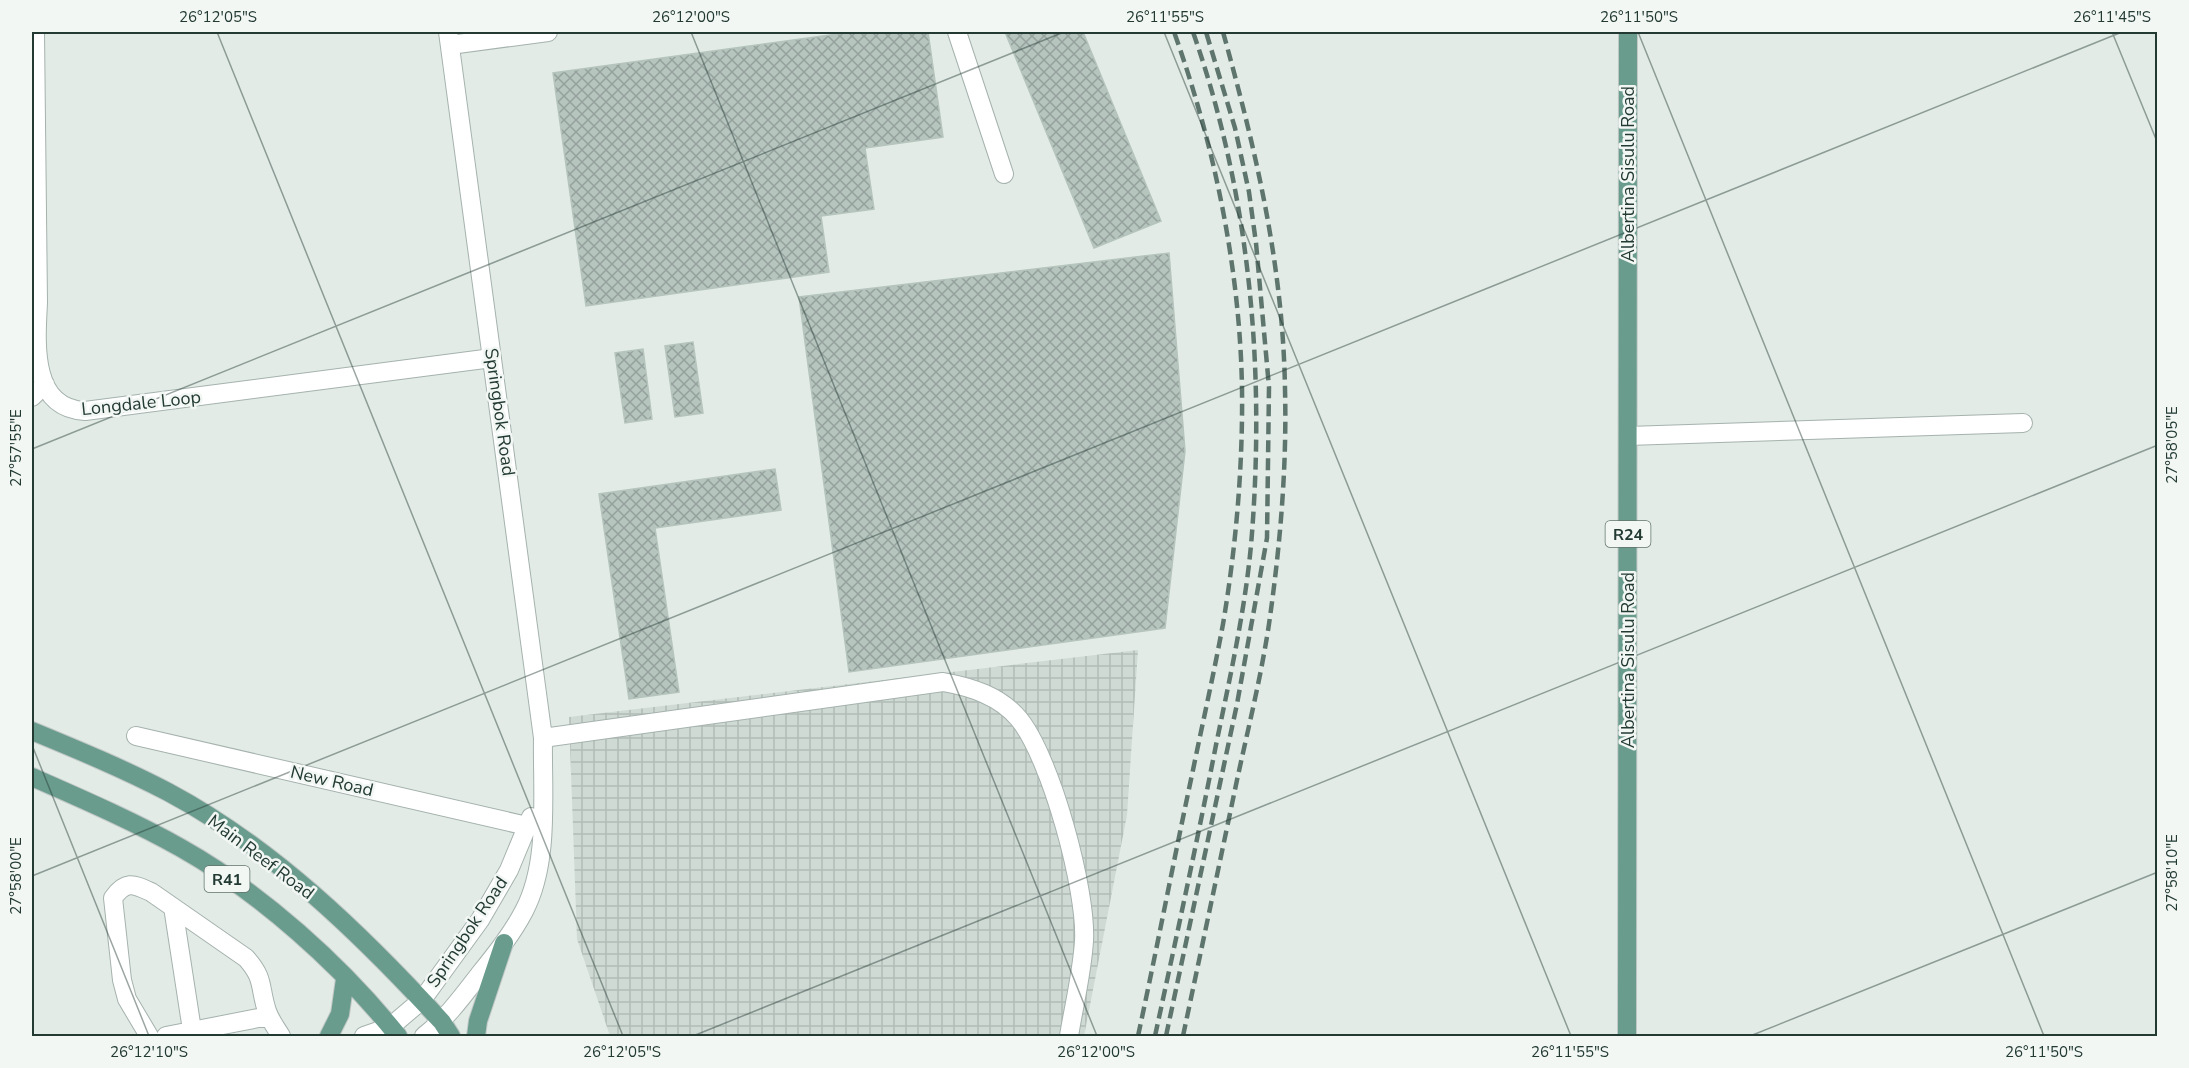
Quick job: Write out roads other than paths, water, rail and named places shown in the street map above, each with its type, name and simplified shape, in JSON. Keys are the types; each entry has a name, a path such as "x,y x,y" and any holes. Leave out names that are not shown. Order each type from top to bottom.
{"main road":[{"name":"Albertina Sisulu Road","path":"1627,1036 1628,32"},
{"name":"Main Reef Road","path":"32,731 106,761 170,793 228,829 297,881 339,917 422,1000 447,1029"},
{"name":"Main Reef Road","path":"32,777 83,799 181,848 256,898 313,945 394,1032"},
{"path":"476,1036 483,1003 504,943"},
{"path":"329,1036 340,1014 345,979"}],"street":[{"name":"Longdale Loop","path":"35,32 36,347 45,384 51,396 60,405 72,411 85,411 492,357"},
{"path":"449,38 548,32"},
{"path":"957,32 1004,174"},
{"name":"Springbok Road","path":"424,1036 447,1029 525,910 540,858 542,793 543,738 449,38"},
{"path":"32,397 45,384"},
{"path":"1628,436 2023,423"},
{"path":"543,738 943,682 971,687 995,699 1018,718 1033,740 1058,809 1079,886 1084,941 1069,1036"},
{"name":"New Road","path":"136,736 527,826"},
{"name":"Springbok Road","path":"394,1032 422,1000 480,920 509,870 542,793"},
{"path":"149,1036 127,999 124,989 113,898 120,889 128,885 137,886 173,907 246,958 256,969 269,1016 280,1036"},
{"path":"173,907 192,1030"},
{"path":"166,1036 269,1016"},
{"path":"364,1036 394,1032"}],"railway":[{"path":"1138,1036 1223,624 1232,566 1240,477 1242,388 1240,343 1230,252 1213,162 1174,32"},
{"path":"1155,1036 1237,639 1250,559 1255,469 1254,342 1240,216 1228,154 1193,32"},
{"path":"1166,1036 1237,704 1267,538 1269,387 1256,243 1249,192 1235,128 1206,32"},
{"path":"1183,1036 1266,644 1284,478 1283,343 1273,253 1257,165 1223,32"}]}
